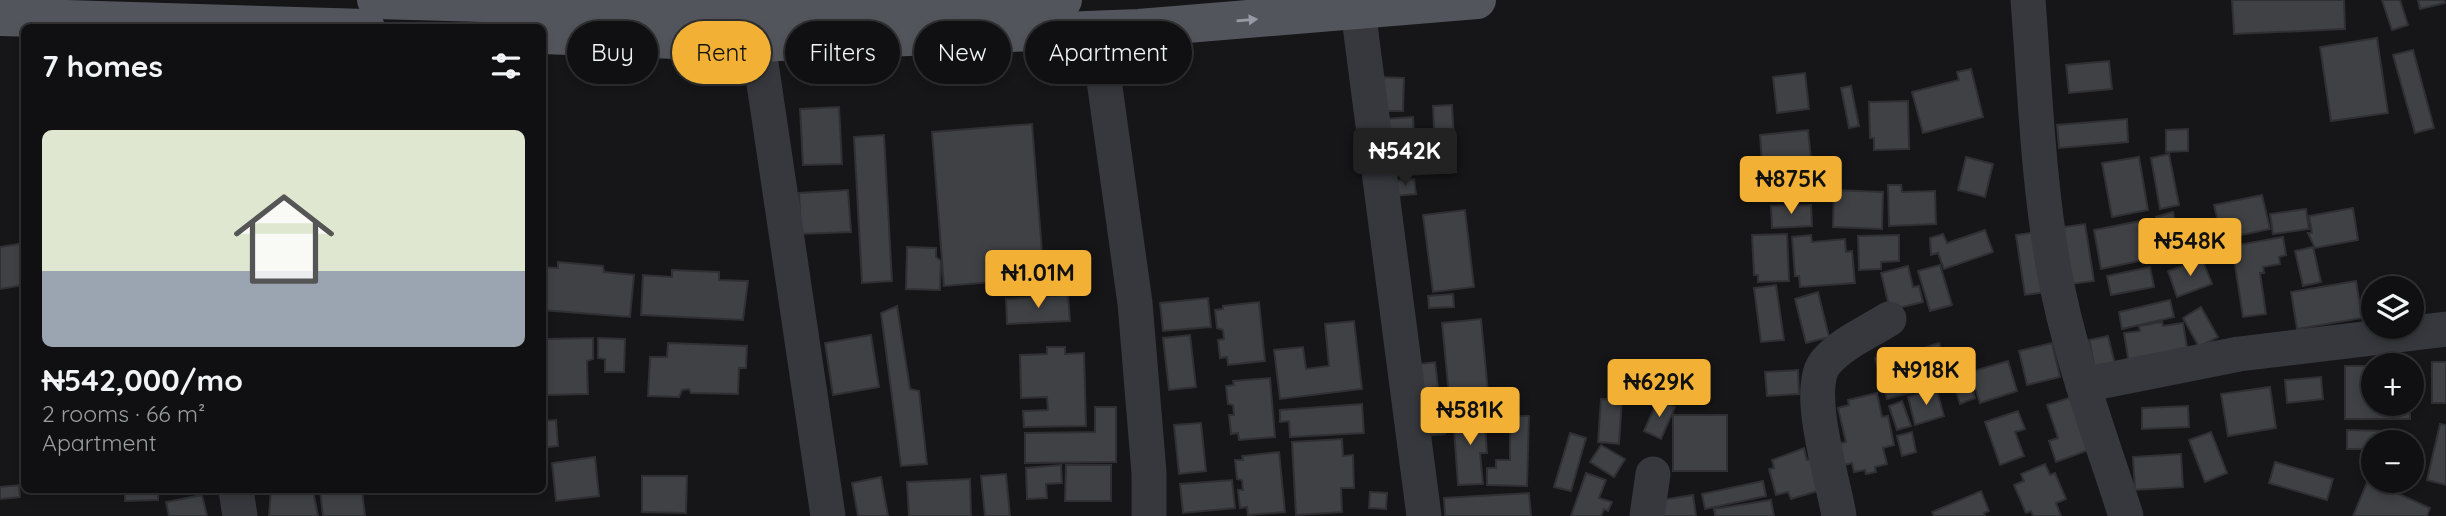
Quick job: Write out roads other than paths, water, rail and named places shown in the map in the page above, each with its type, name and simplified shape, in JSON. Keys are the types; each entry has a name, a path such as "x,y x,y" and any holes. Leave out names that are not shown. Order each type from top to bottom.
{"main road":[{"path":"376,0 621,3 720,21"},
{"path":"771,24 829,7 1063,0"},
{"path":"1192,23 1476,0"},
{"path":"0,17 140,17 284,24"},
{"path":"771,28 1025,30"},
{"path":"546,35 672,31"}],"street":[{"path":"2028,0 2042,185 2052,260 2083,386 2126,516"},
{"path":"1359,10 1424,516"},
{"path":"767,84 828,516"},
{"path":"1105,84 1135,303 1149,473 1149,516"},
{"path":"1839,516 1819,416 1818,377 1824,363 1838,351 1889,319"},
{"path":"2083,386 2239,354 2446,329"},
{"path":"1647,516 1653,474"},
{"path":"236,493 240,516"}]}
